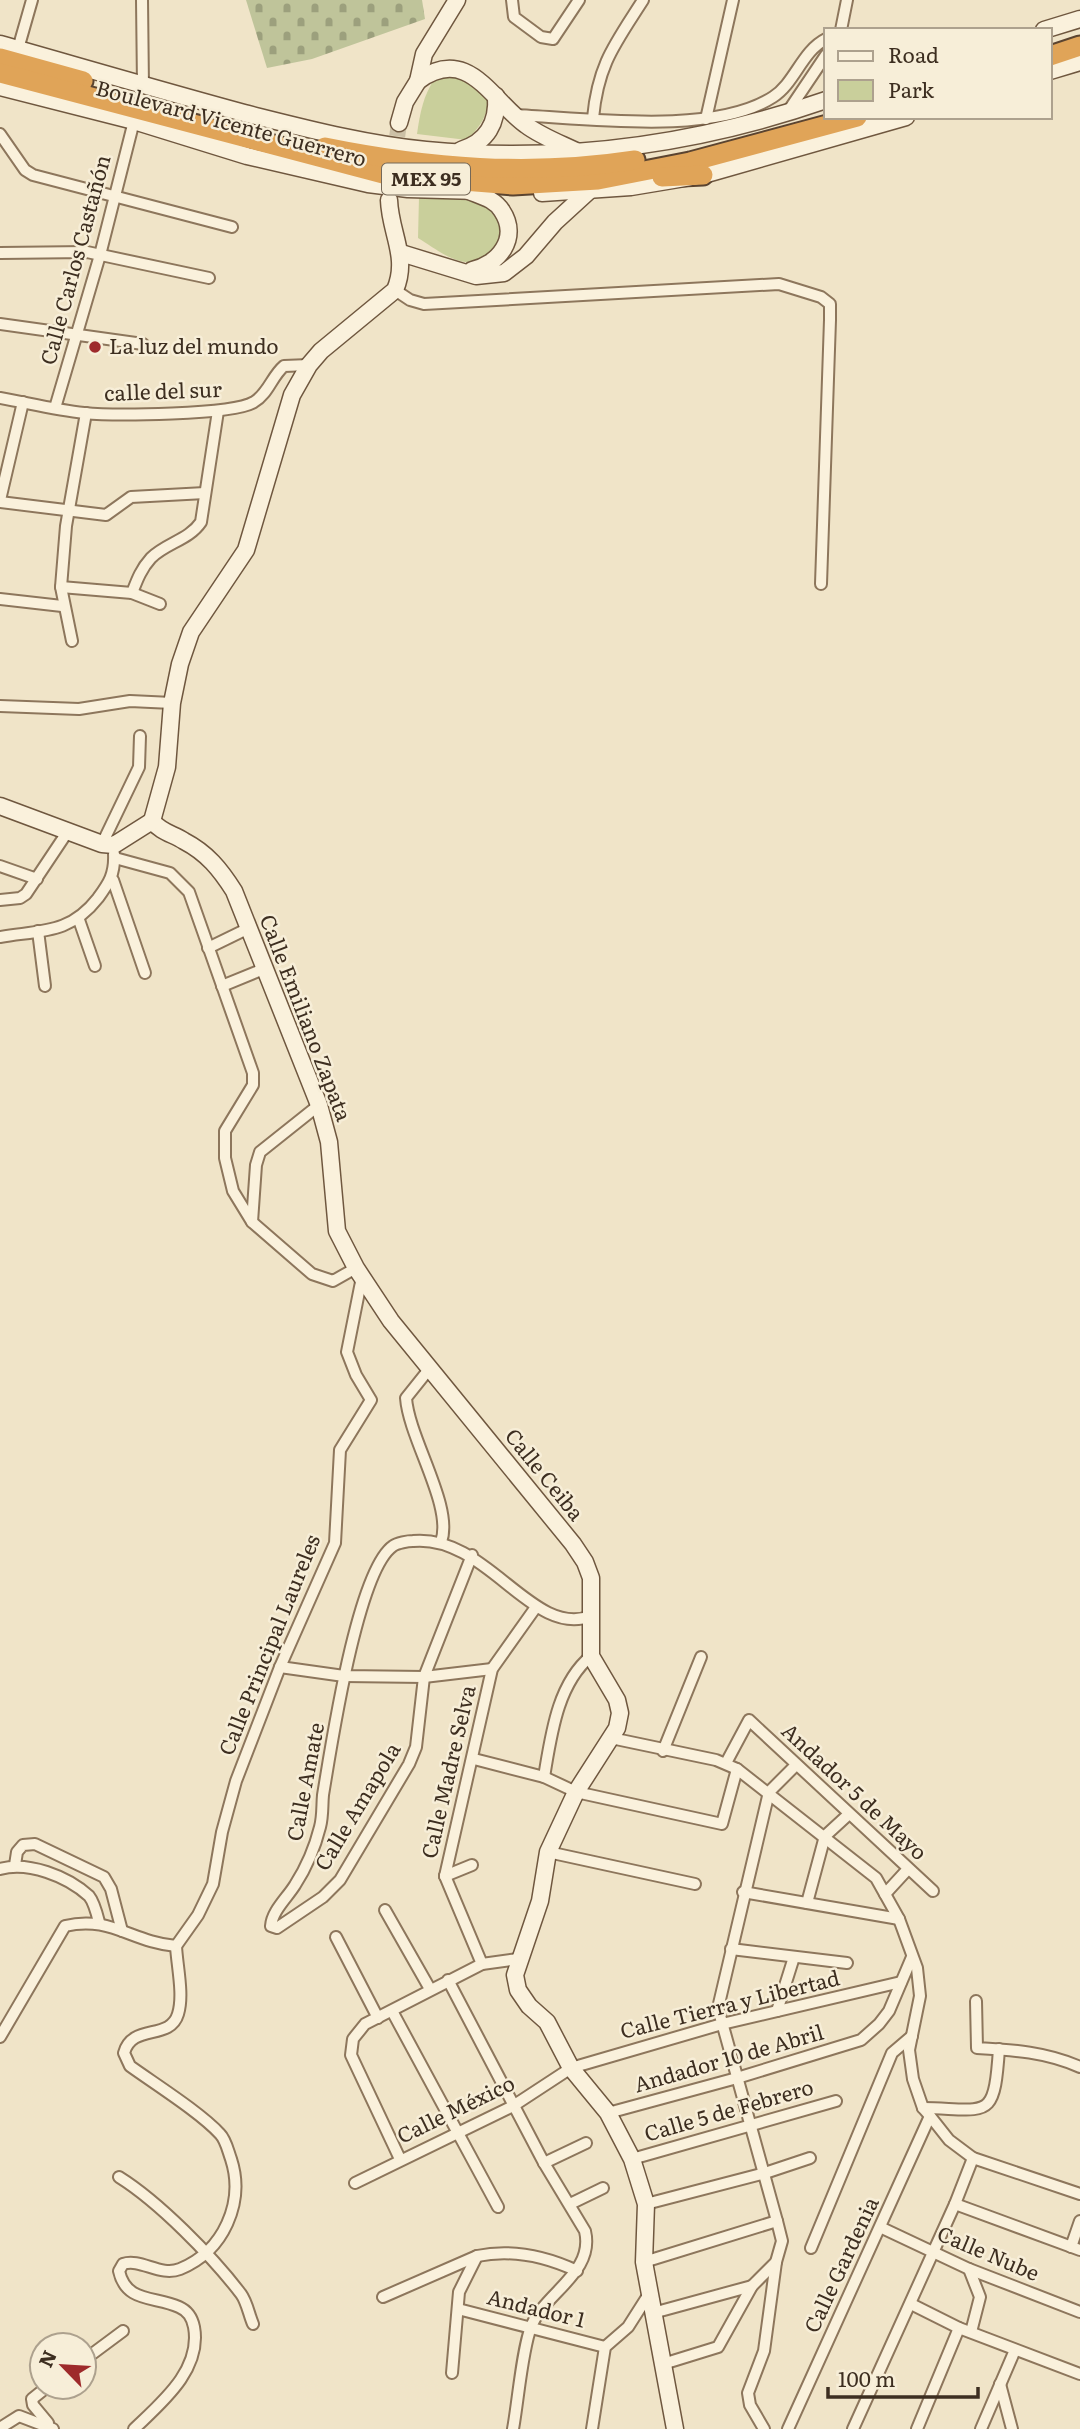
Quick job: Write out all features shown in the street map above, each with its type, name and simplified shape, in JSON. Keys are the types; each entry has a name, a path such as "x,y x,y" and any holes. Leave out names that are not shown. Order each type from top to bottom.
{"highway":[{"path":"1052,42 1080,33"},
{"path":"1052,55 1080,46"},
{"name":"Boulevard Vicente Guerrero","path":"0,58 316,146 452,168 513,171 587,167 668,155 824,113"},
{"name":"Boulevard Vicente Guerrero","path":"0,73 387,175 513,185 594,185 850,119"},
{"path":"594,185 703,176"}],"street":[{"path":"18,49 32,0"},
{"path":"142,0 143,86"},
{"path":"399,122 405,102 418,81 424,54 457,0"},
{"path":"512,0 514,17 541,37 553,39 579,0"},
{"path":"593,118 596,87 605,59 643,0"},
{"path":"706,119 733,0"},
{"path":"841,28 846,0"},
{"path":"1051,28 1080,19"},
{"path":"515,115 706,119 770,99 813,48 824,40"},
{"name":"Boulevard Vicente Guerrero","path":"0,44 143,86 326,134 454,152 582,154 686,139 787,114 824,101"},
{"path":"787,114 824,58"},
{"path":"1052,70 1080,62"},
{"path":"418,81 432,70 455,69 477,78 540,135 582,154"},
{"name":"Boulevard Vicente Guerrero","path":"0,87 134,121 247,156 368,184 408,189 538,193 594,185"},
{"path":"454,152 477,145 485,136 495,119 496,96"},
{"path":"703,176 899,119"},
{"name":"Calle Carlos Castañón","path":"55,408 100,255 134,121"},
{"path":"0,134 25,170 33,174 232,227"},
{"path":"401,253 476,276 504,273 526,256 555,222 594,185"},
{"path":"460,272 488,266 504,250 508,237 502,210 492,200 469,191"},
{"path":"110,849 152,821 167,767 172,703 180,664 191,632 246,550 292,395 309,365 321,351 396,290 402,265 389,200"},
{"path":"0,253 87,252 209,278"},
{"path":"396,290 410,300 424,304 779,284 821,297 830,304 821,584"},
{"path":"0,324 144,344"},
{"name":"calle del sur","path":"0,398 86,413 218,411 252,404 262,397 275,374 284,366 309,365"},
{"path":"23,402 0,501 106,515 131,497 205,493"},
{"path":"132,593 140,572 152,557 196,530 201,522 218,411"},
{"path":"72,641 62,606 61,587 68,511 86,413"},
{"path":"61,587 132,593 160,604"},
{"path":"0,599 62,606"},
{"path":"0,706 79,709 130,701 172,703"},
{"path":"140,736 139,767 110,849 113,880 145,973"},
{"path":"0,806 170,873 180,881 188,892 253,1073 253,1085 225,1131 233,1191 252,1222 323,1279 333,1281 359,1272"},
{"name":"Calle Emiliano Zapata","path":"152,821 159,829 192,845 218,866 234,891 266,968 308,1084 319,1105 329,1142 337,1230 359,1272"},
{"path":"0,900 20,898 37,878 68,831"},
{"path":"0,866 37,878"},
{"path":"0,937 38,931 79,920 113,880"},
{"path":"79,920 95,966"},
{"path":"208,948 250,928"},
{"path":"38,931 45,986"},
{"path":"222,986 266,968"},
{"path":"252,1222 256,1165 260,1152 319,1105"},
{"name":"Calle Ceiba","path":"359,1272 391,1321 585,1562 591,1578 591,1656"},
{"name":"Calle Principal Laureles","path":"176,1946 198,1915 213,1884 222,1832 236,1781 280,1667 335,1543 340,1450 371,1400 356,1375 347,1352 359,1272"},
{"path":"430,1367 406,1398 407,1419 434,1486 444,1532 441,1542 472,1555 536,1606 562,1620 579,1621 591,1616"},
{"name":"Calle Amate","path":"271,1926 310,1857 321,1826 344,1676 360,1605 384,1557 393,1545 414,1541 441,1542"},
{"name":"Calle Amapola","path":"271,1926 277,1928 323,1897 340,1880 373,1828 416,1747 424,1677 472,1555"},
{"name":"Calle Madre Selva","path":"445,1876 474,1759 485,1692 492,1669 536,1606"},
{"path":"544,1777 557,1711 578,1669 591,1656 617,1700 620,1713 611,1738 576,1792 548,1852 540,1901 518,1959 515,1975 518,1990 529,2006 547,2022 571,2068 608,2113 632,2158 646,2204 644,2262 675,2429"},
{"path":"663,1751 701,1657"},
{"path":"280,1667 344,1676 424,1677 492,1669"},
{"name":"Andador 5 de Mayo","path":"726,1763 749,1720 933,1891"},
{"path":"611,1738 726,1763 769,1792 876,1878 899,1919 917,1968 920,1996 909,2050 913,2079 926,2112 950,2140 973,2158 1080,2194"},
{"path":"474,1759 544,1777 576,1792 722,1824 737,1769"},
{"path":"764,2429 750,2405 748,2393 764,2351 776,2262 782,2241 722,2024 719,1995 769,1792 796,1765"},
{"path":"807,1903 825,1836 849,1814"},
{"path":"15,1865 17,1852 23,1845 35,1844 103,1877 111,1889 122,1931"},
{"path":"548,1852 695,1884"},
{"path":"0,1869 15,1865 39,1871 75,1886 91,1898 99,1922"},
{"path":"472,1865 445,1876 482,1964"},
{"path":"885,1894 908,1868"},
{"path":"91,1898 111,1889"},
{"path":"743,1892 899,1919"},
{"path":"385,1910 430,1989"},
{"path":"0,2037 65,1926 99,1922 152,1944 176,1946 179,2011 174,2022 165,2029 133,2037 126,2044 124,2053 130,2066 221,2135 236,2174 237,2199 225,2229 204,2253 176,2271 148,2267 131,2261 123,2264 119,2271 121,2283 130,2292 181,2308 191,2316 194,2331 195,2349 171,2393 134,2429"},
{"path":"336,1937 378,2018"},
{"path":"731,1949 847,1963"},
{"path":"777,2011 794,1957"},
{"path":"901,1982 912,1957"},
{"path":"400,2159 351,2055 353,2039 365,2024 448,1980 482,1964 518,1959"},
{"path":"448,1980 588,2242 576,2271 531,2327 513,2429"},
{"name":"Calle Tierra y Libertad","path":"571,2068 722,2024 901,1982"},
{"name":"Andador 10 de Abril","path":"608,2113 737,2078 861,2040 884,2018 901,1982"},
{"path":"976,2001 977,2048 1029,2050 1059,2057 1080,2067"},
{"path":"392,2011 498,2207"},
{"path":"811,2248 892,2053 912,2036"},
{"path":"926,2112 981,2109 993,2101 997,2088 999,2049"},
{"name":"Calle México","path":"355,2183 513,2106 571,2068"},
{"name":"Calle 5 de Febrero","path":"632,2158 836,2101"},
{"name":"Calle Gardenia","path":"788,2429 882,2228 926,2112"},
{"path":"544,2163 586,2143"},
{"path":"646,2204 765,2173 810,2158"},
{"path":"853,2429 911,2304 973,2158"},
{"path":"119,2177 141,2191 204,2253 242,2295 253,2324"},
{"path":"570,2204 603,2188"},
{"path":"955,2204 1075,2248 1080,2221"},
{"path":"644,2262 777,2221"},
{"name":"Calle Nube","path":"882,2228 968,2269 1080,2312"},
{"path":"383,2297 477,2256 492,2253 533,2255 576,2271"},
{"path":"452,2373 461,2285 477,2256"},
{"path":"663,2364 718,2347 752,2286 776,2262"},
{"path":"968,2269 980,2297 971,2332"},
{"path":"653,2313 752,2286"},
{"path":"592,2429 605,2347 628,2327 649,2294"},
{"path":"911,2304 959,2328 1080,2374"},
{"name":"Andador 1","path":"458,2309 605,2347"},
{"path":"917,2429 959,2328"},
{"path":"98,2350 123,2331"},
{"path":"981,2429 1015,2350"},
{"path":"1000,2384 1012,2429"},
{"path":"32,2401 52,2429"},
{"path":"0,2428 19,2416 52,2429"}],"green space":[{"path":"246,0 422,0 425,19 312,59 267,68"},
{"path":"453,75 467,80 484,93 487,110 483,119 467,140 417,134 423,105 435,78"},
{"path":"419,197 461,198 484,203 498,218 499,237 495,246 481,259 464,262 451,258 418,238"}],"tunnel":[{"path":"394,160 399,123"}],"place":[{"name":"La luz del mundo","path":"95,347"}]}
